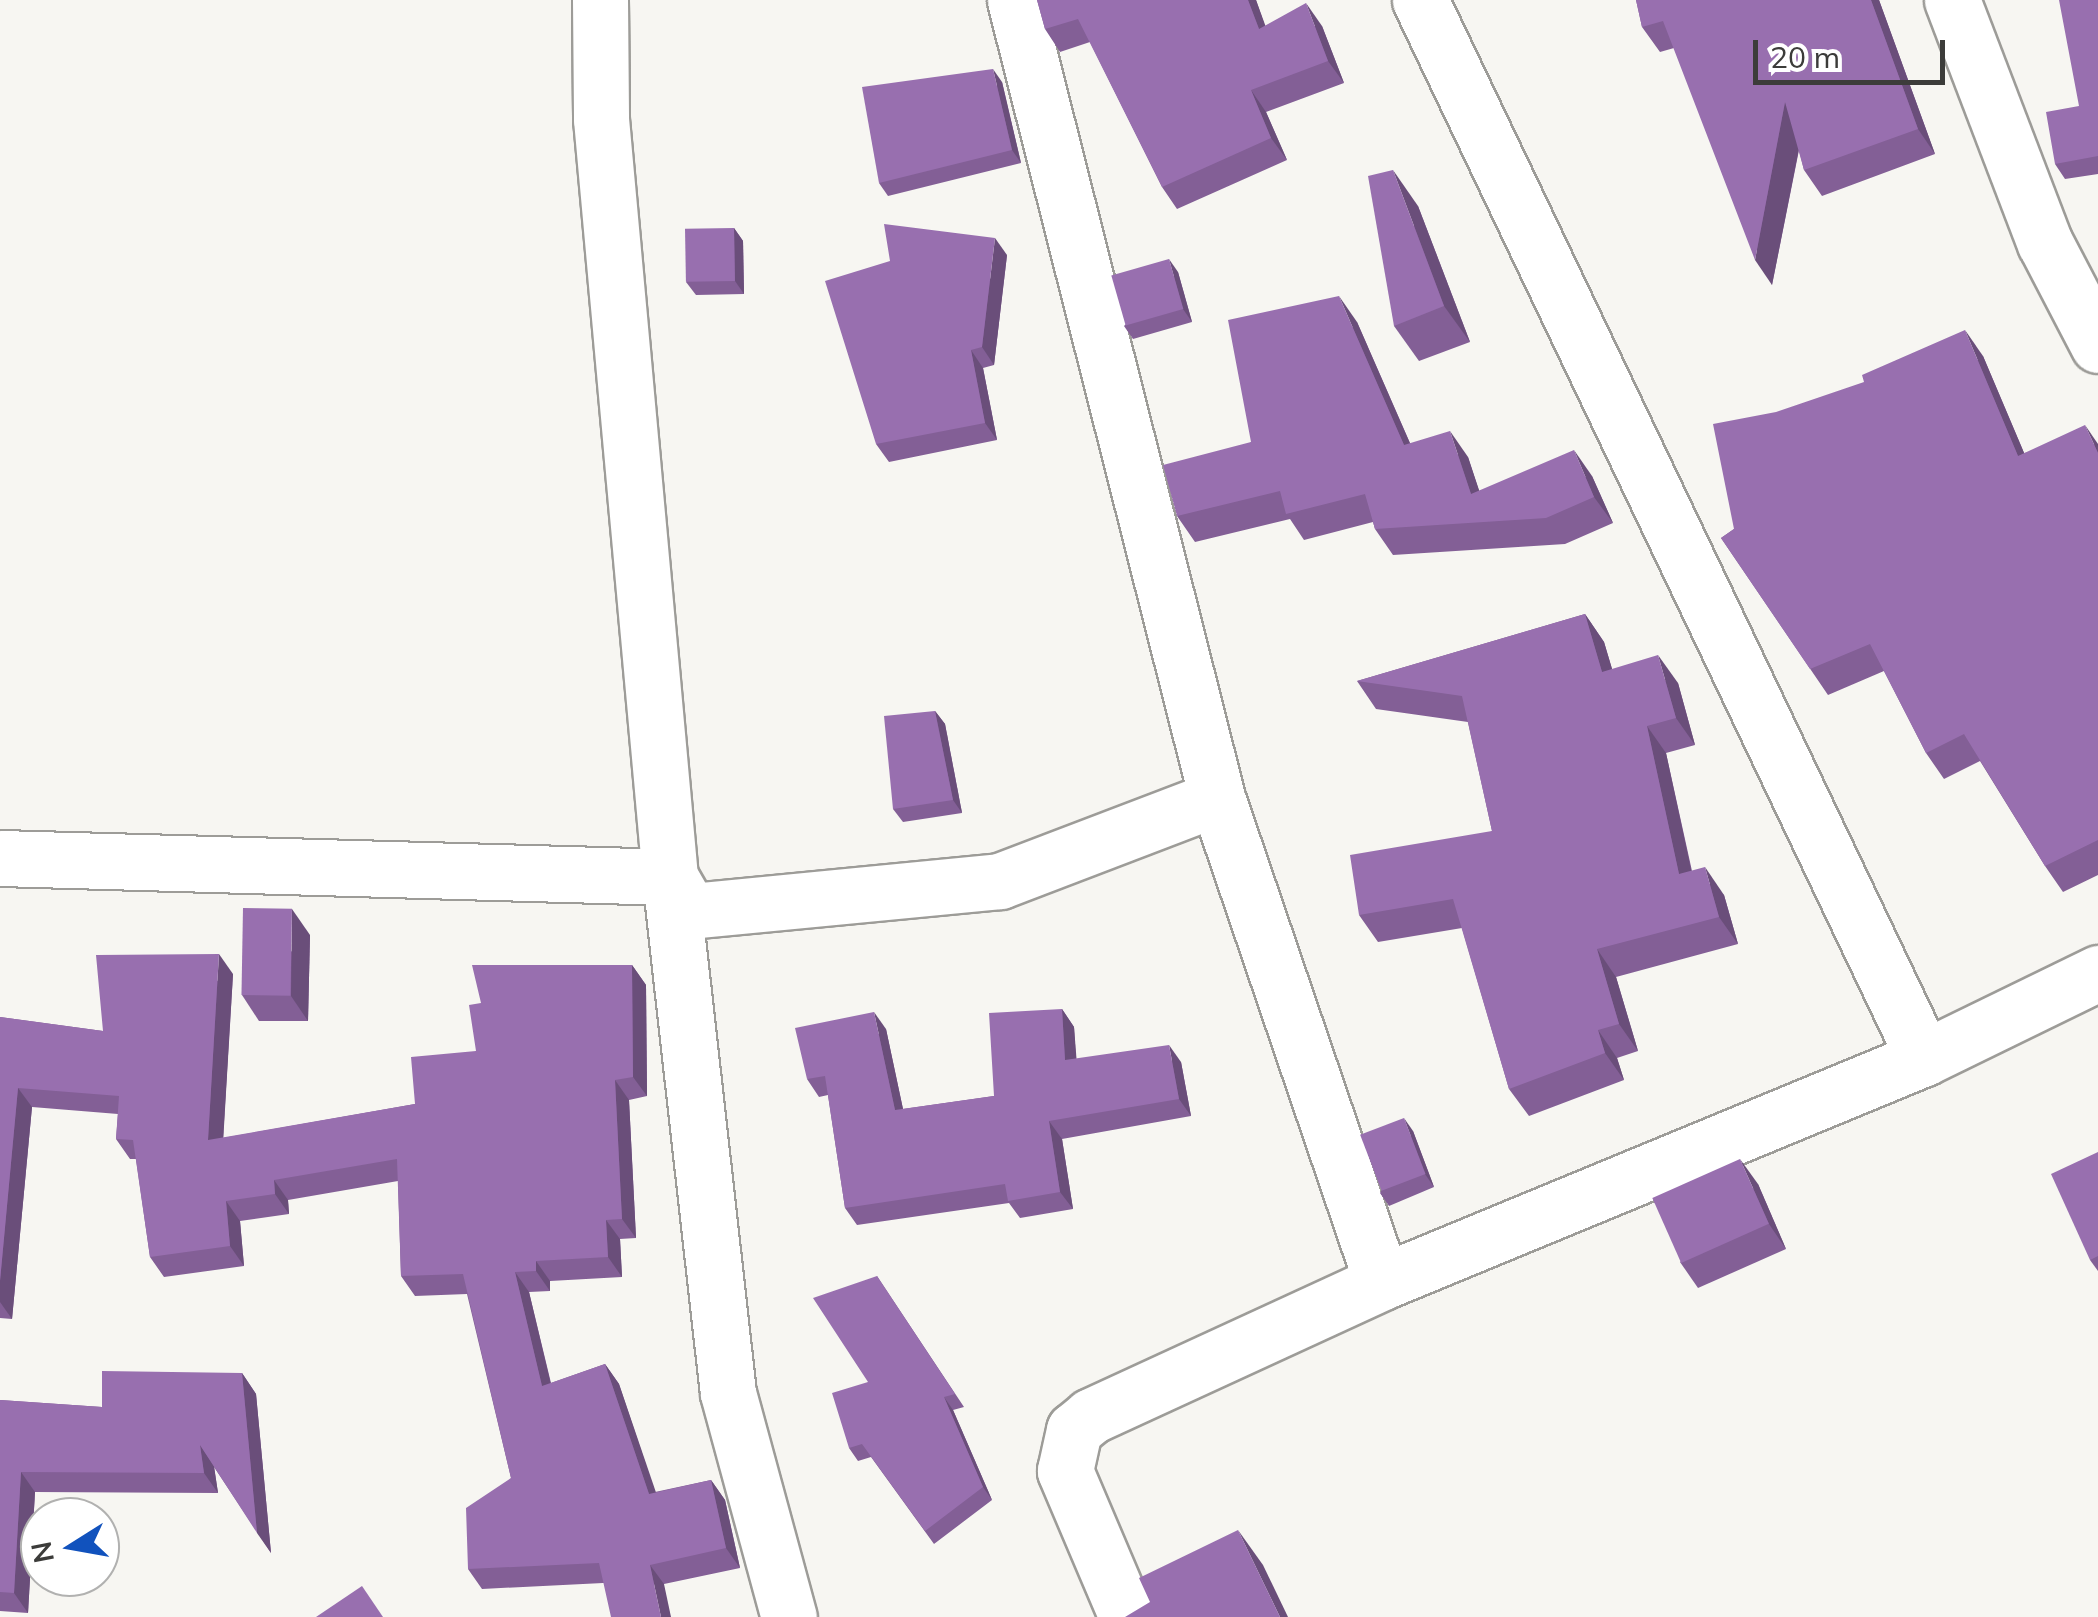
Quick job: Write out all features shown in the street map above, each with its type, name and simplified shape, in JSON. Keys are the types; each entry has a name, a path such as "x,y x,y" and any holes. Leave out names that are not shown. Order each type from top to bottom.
{"street":[{"path":"600,0 602,118 670,877 728,1393 789,1617"},
{"path":"1015,0 1217,798 1382,1282"},
{"path":"1420,0 1924,1058"},
{"path":"1952,0 2045,243 2098,345"},
{"path":"670,877 690,911 1000,881 1217,798"},
{"path":"0,858 670,877"},
{"path":"1127,1617 1065,1471 1074,1430 1091,1416 1382,1282 1924,1058 2098,973"}],"building":[{"path":"1037,0 1248,0 1259,29 1306,3 1328,61 1251,90 1271,138 1162,187 1078,19 1045,29"},
{"path":"1636,0 1871,0 1918,129 1804,170 1785,102 1755,260 1663,21 1642,27"},
{"path":"2059,0 2098,0 2098,156 2055,164 2046,112 2079,106"},
{"path":"993,69 1012,150 879,183 862,87"},
{"path":"1393,170 1444,306 1394,326 1368,176"},
{"path":"884,224 995,238 982,347 971,350 985,423 876,444 825,281 890,261"},
{"path":"734,228 735,281 686,282 685,229"},
{"path":"1169,259 1183,309 1126,326 1111,276"},
{"path":"1339,296 1404,445 1450,431 1471,494 1574,450 1594,497 1546,518 1375,529 1365,494 1286,514 1280,491 1177,516 1163,465 1251,442 1228,320"},
{"path":"1965,330 2018,456 2085,425 2098,453 2098,840 2045,866 1964,734 1926,753 1870,644 1810,669 1721,538 1734,529 1713,424 1776,412 1864,382 1862,375"},
{"path":"1585,614 1602,672 1658,655 1676,718 1647,726 1679,874 1705,867 1719,917 1597,949 1619,1024 1598,1030 1605,1053 1509,1089 1453,899 1359,915 1350,855 1492,831 1462,696 1357,681"},
{"path":"935,711 953,800 893,809 884,716"},
{"path":"243,908 292,909 290,996 241,995"},
{"path":"219,954 208,1140 415,1104 411,1057 476,1051 469,1005 481,1003 472,965 632,965 633,1077 615,1080 622,1219 606,1220 608,1257 536,1261 536,1271 515,1272 542,1386 605,1364 649,1494 711,1480 726,1548 650,1565 661,1617 611,1617 599,1563 468,1569 466,1508 511,1478 463,1274 401,1276 397,1159 274,1180 275,1194 226,1201 230,1246 150,1257 133,1140 116,1139 119,1096 18,1088 0,1281 0,1017 103,1031 96,955"},
{"path":"1062,1009 1065,1060 1169,1045 1179,1099 1049,1121 1060,1192 1008,1201 1005,1184 845,1208 825,1076 807,1079 795,1028 874,1012 895,1110 994,1096 989,1013"},
{"path":"1404,1118 1426,1174 1382,1191 1360,1135"},
{"path":"2098,1152 2098,1256 2090,1260 2051,1174"},
{"path":"1740,1159 1769,1224 1681,1263 1652,1198"},
{"path":"877,1276 955,1394 944,1397 983,1487 925,1531 862,1444 849,1448 832,1393 868,1382 813,1298"},
{"path":"102,1371 242,1373 257,1533 200,1445 204,1473 21,1472 14,1593 0,1592 0,1400 102,1407"},
{"path":"1238,1530 1280,1617 1125,1617 1150,1602 1139,1578"},
{"path":"362,1586 383,1617 316,1617"}]}
